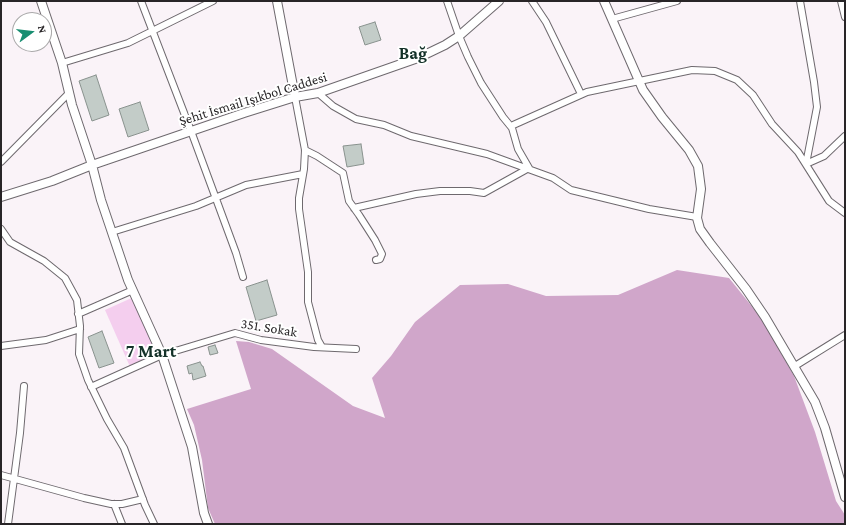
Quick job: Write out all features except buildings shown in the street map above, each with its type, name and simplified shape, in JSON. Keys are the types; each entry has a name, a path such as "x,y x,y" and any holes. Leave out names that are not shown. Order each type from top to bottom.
{"street":[{"path":"41,1 62,63 69,93 92,165 101,200 128,280 162,355 192,447 204,513 208,524"},
{"path":"141,1 216,198 243,277"},
{"path":"62,63 128,44 213,1"},
{"path":"276,1 305,150 299,209 308,272 308,302 318,340 322,347"},
{"path":"447,1 459,36 482,84 503,117 511,126 518,149 528,168"},
{"name":"Şehit İsmail Işıkbol Caddesi","path":"1,197 52,181 92,165 191,131 295,97 318,93 433,52 459,36 499,1"},
{"path":"532,1 546,22 581,94"},
{"path":"604,1 638,81 650,101 688,150 698,166 701,189 697,217 698,224 704,236 762,312 810,392 820,414 845,497"},
{"path":"612,19 678,1"},
{"path":"800,1 817,107 806,164"},
{"path":"841,1 845,17"},
{"path":"511,126 587,92 692,70 715,71 737,80 752,95 772,124 798,152 829,201 845,213"},
{"path":"1,162 69,93"},
{"path":"318,93 333,106 356,119 384,125 411,136 487,154 553,178 572,190 649,209 697,217"},
{"path":"806,164 824,156 845,136"},
{"path":"305,150 343,172 349,201 375,240 382,254 380,259 376,260"},
{"path":"354,208 416,194 440,191 484,193 528,168"},
{"path":"112,232 196,206 246,185 303,174"},
{"path":"1,229 10,242 44,261 65,278 77,300 80,329 79,354 91,387 124,448 154,524"},
{"path":"78,314 133,290"},
{"path":"1,346 46,340 80,329"},
{"name":"351. Sokak","path":"91,387 162,355 235,333 261,340 322,347 356,348"},
{"path":"795,366 845,335"},
{"path":"8,524 20,432 24,386"},
{"path":"1,475 84,498 114,504 122,504 143,499"},
{"path":"114,504 122,524"}],"shaded area":[{"path":"677,270 729,278 762,319 794,376 815,432 836,501 845,515 845,524 215,524 208,508 202,460 194,425 187,409 251,389 236,341 249,342 272,349 353,406 385,418 372,378 391,356 415,322 460,285 508,284 546,296 618,295"},
{"path":"136,296 162,355 131,369 105,310"}],"district":[{"name":"Bağ","path":"413,53"},
{"name":"7 Mart","path":"151,351"}]}
